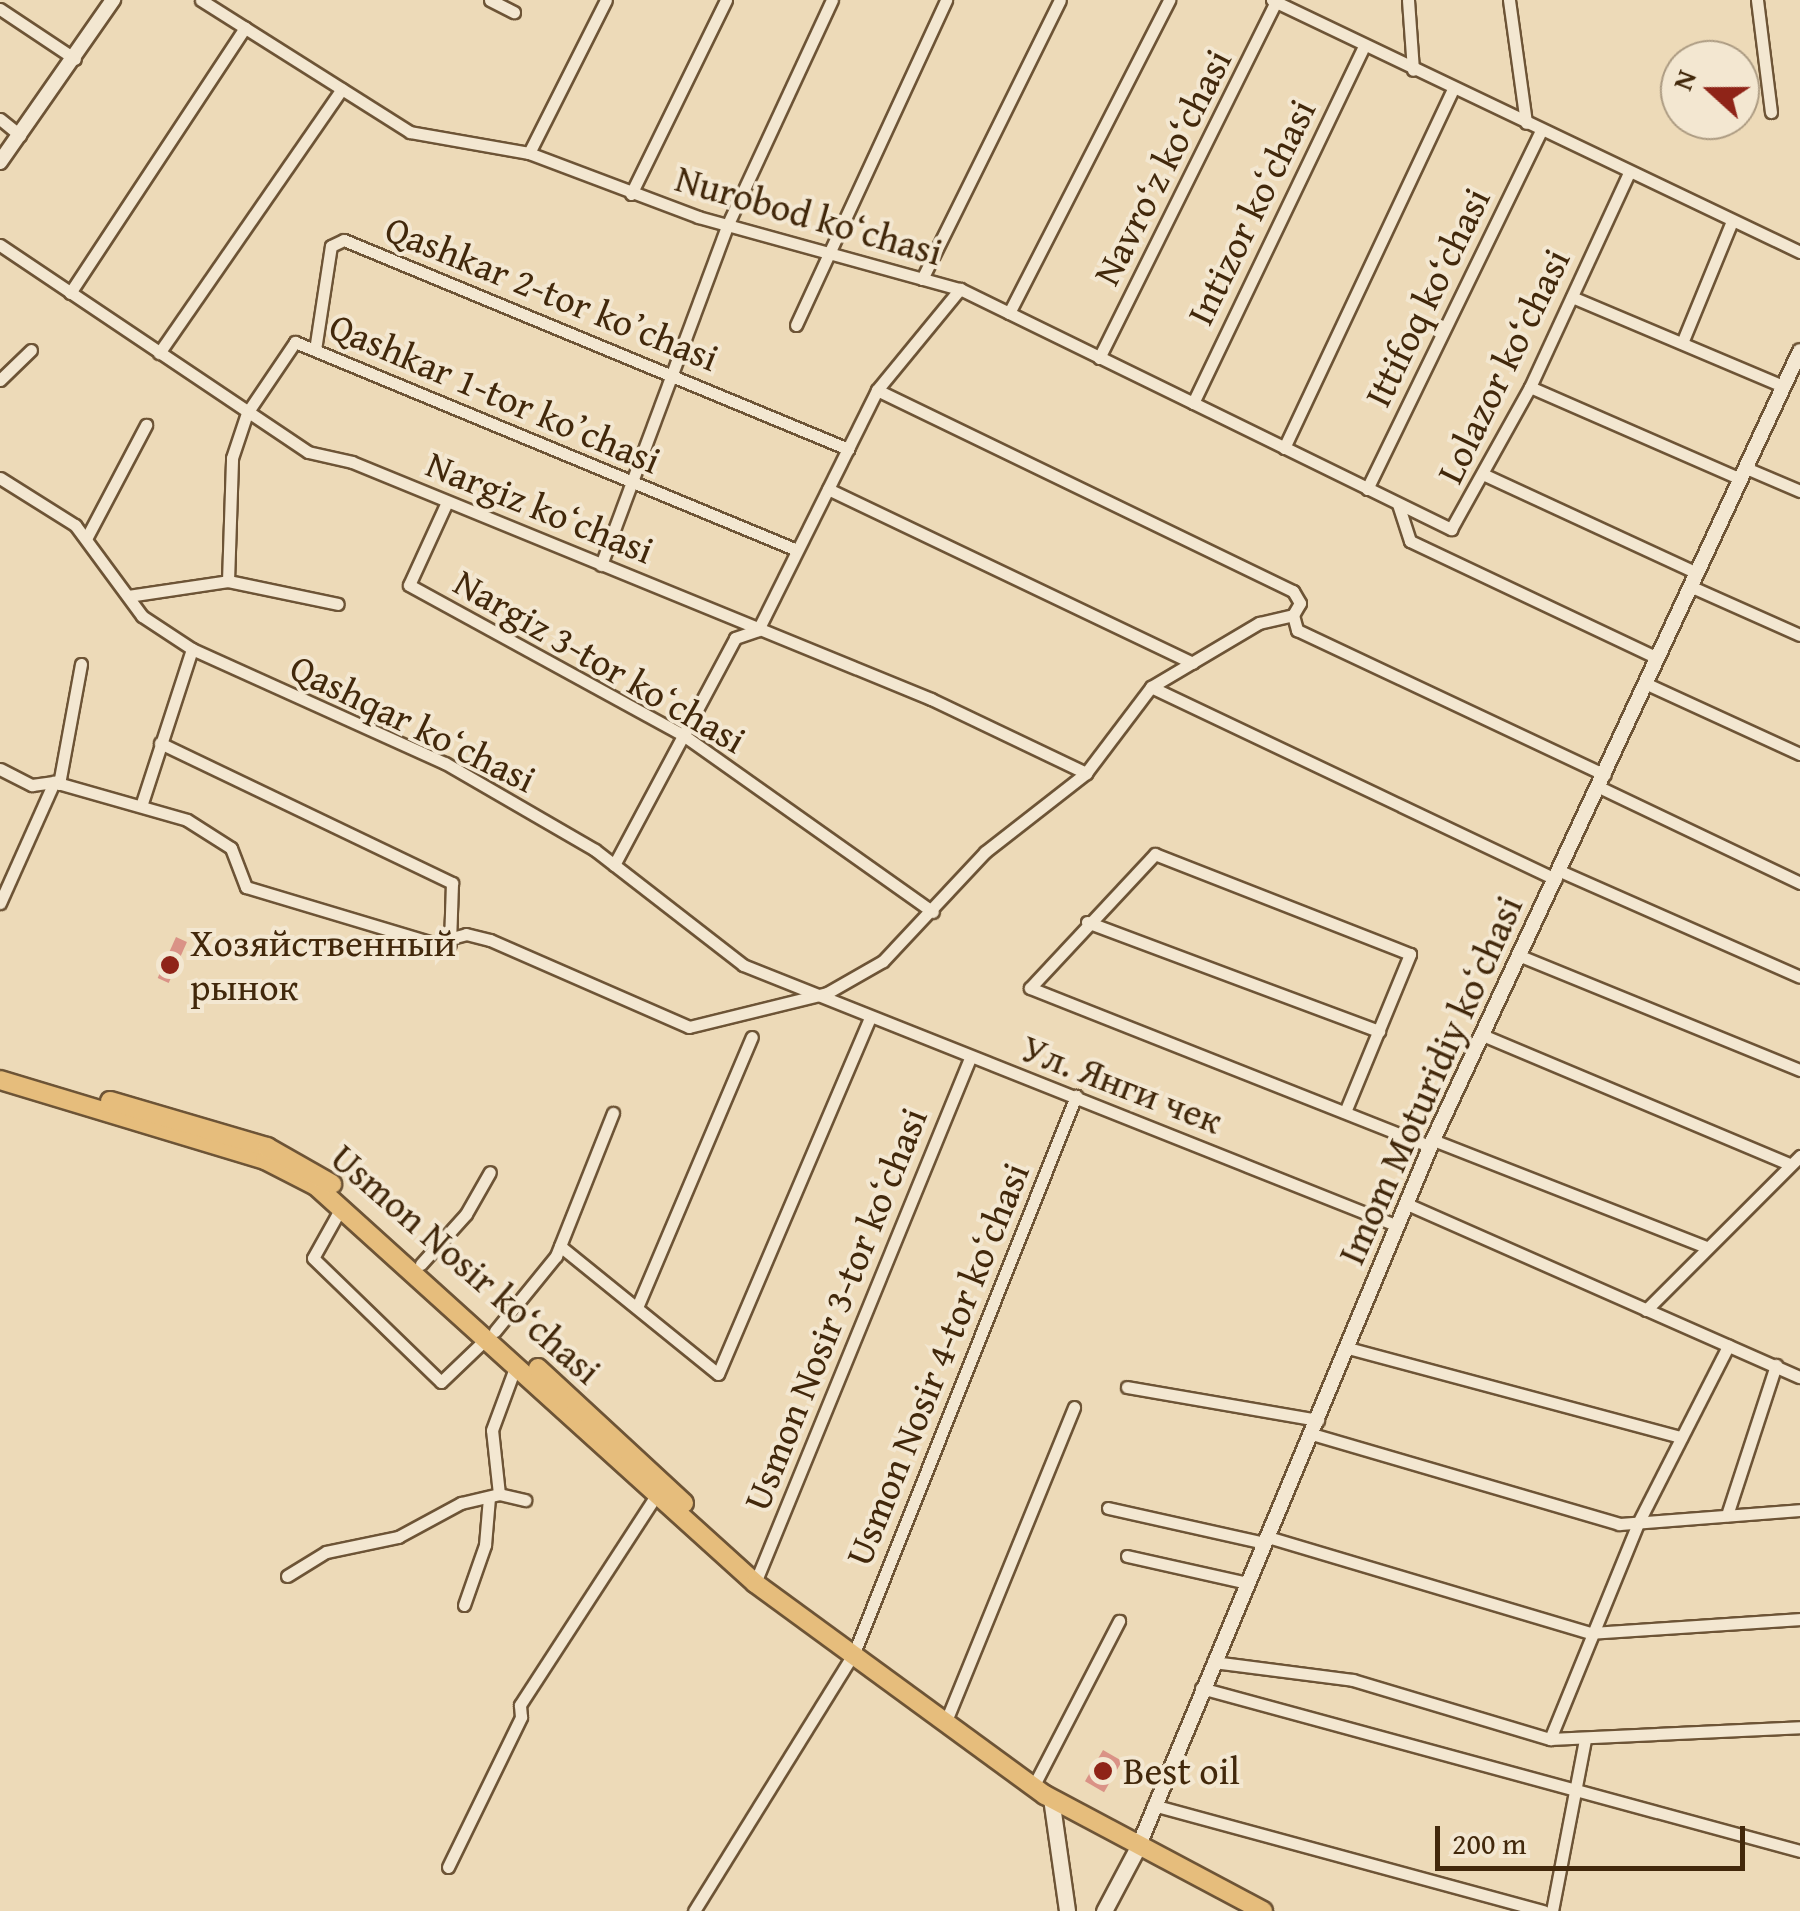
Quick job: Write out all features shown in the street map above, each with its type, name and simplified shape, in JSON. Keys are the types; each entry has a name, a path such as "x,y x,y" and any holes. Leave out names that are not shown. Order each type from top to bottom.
{"main road":[{"name":"Usmon Nosir ko‘chasi","path":"0,1070 284,1154 328,1181 420,1264 457,1304"},
{"name":"Usmon Nosir ko‘chasi","path":"0,1080 264,1160 342,1208 491,1334 761,1583"},
{"name":"Usmon Nosir ko‘chasi","path":"491,1334 516,1365 656,1494 761,1583 1051,1798 1251,1909"},
{"path":"1051,1798 1067,1911"},
{"path":"1104,1911 1139,1845"}],"street":[{"path":"0,162 114,0"},
{"name":"Nurobod koʻchasi","path":"202,0 410,132 529,153 631,194 727,226 960,289 1398,504"},
{"path":"490,0 514,12"},
{"path":"529,153 606,0"},
{"path":"631,194 726,0"},
{"path":"601,565 727,226 832,0"},
{"path":"796,325 946,0"},
{"path":"922,279 1060,0"},
{"path":"1009,314 1169,0"},
{"path":"1408,0 1413,70"},
{"path":"1509,0 1526,122"},
{"path":"1757,0 1770,112"},
{"path":"1276,1 1540,131 1800,252"},
{"name":"Navro‘z ko‘chasi","path":"1100,358 1276,1"},
{"path":"0,9 76,58"},
{"path":"70,292 245,28"},
{"name":"Intizor koʻchasi","path":"1192,404 1364,46"},
{"path":"159,353 342,89"},
{"path":"1284,448 1453,89"},
{"path":"0,119 20,135"},
{"name":"Ittifoq ko‘chasi","path":"1367,489 1540,131"},
{"name":"Lolazor ko‘chasi","path":"1398,504 1451,528 1485,474 1530,386 1629,173"},
{"path":"1682,343 1732,221"},
{"name":"Qashkar 2-tor koʼchasi","path":"315,350 331,246 344,240 848,450"},
{"name":"Nargiz koʻchasi","path":"0,245 308,452 447,502 601,565 1086,773"},
{"path":"614,864 735,638 758,630 877,390 960,289"},
{"path":"1572,297 1784,386"},
{"name":"Qashkar 1-tor koʼchasi","path":"228,581 232,458 247,412 296,342 798,550"},
{"path":"0,380 31,350"},
{"name":"Imom Moturidiy koʻchasi","path":"1139,1845 1201,1688 1480,1034 1798,361"},
{"path":"1530,386 1743,473 1800,491"},
{"path":"877,390 1293,592 1300,598 1293,615 1296,630 1800,882"},
{"path":"87,537 146,425"},
{"path":"1485,474 1800,635"},
{"name":"Qashqar koʻchasi","path":"0,478 87,537 88,551 142,616 192,649 445,763 614,864 743,964 794,988 827,993"},
{"path":"828,489 1193,663"},
{"name":"Nargiz 3-tor koʻchasi","path":"447,502 410,585 683,735 932,912"},
{"path":"1398,504 1410,542 1658,658"},
{"path":"128,596 228,581 338,604"},
{"path":"0,769 32,785 57,783 142,803 231,848 246,887 450,944 466,934 490,940 689,1027 827,993 883,961 986,852 1086,773 1151,687 1260,623 1293,615"},
{"path":"142,803 192,649"},
{"path":"0,904 57,783 81,664"},
{"path":"1646,684 1800,754"},
{"path":"1151,687 1558,875 1800,978"},
{"path":"160,743 452,883 450,944"},
{"path":"1345,1112 1410,954 1154,854 1086,922 1030,988 1345,1112 1706,1247"},
{"path":"1086,922 1379,1031"},
{"path":"1518,955 1800,1070"},
{"name":"Ул. Янги чек","path":"827,993 869,1020 1076,1096 1398,1226"},
{"path":"560,1246 638,1305 718,1374 869,1020"},
{"path":"1480,1034 1795,1160 1646,1310"},
{"path":"638,1305 752,1037"},
{"name":"Usmon Nosir 3-tor koʻchasi","path":"761,1583 970,1058"},
{"name":"Usmon Nosir 4-tor koʻchasi","path":"694,1911 854,1653 1076,1096"},
{"path":"342,1208 312,1258 442,1383 491,1334 560,1246 613,1113"},
{"path":"420,1264 466,1214 490,1172"},
{"path":"1407,1204 1800,1377"},
{"path":"1550,1739 1638,1523 1728,1346"},
{"path":"1348,1348 1680,1437"},
{"path":"464,1605 486,1545 494,1496 492,1430 516,1365"},
{"path":"1727,1515 1776,1365"},
{"path":"1127,1387 1315,1427 1638,1523 1800,1510"},
{"path":"946,1721 1074,1407"},
{"path":"448,1867 522,1717 520,1705 656,1494"},
{"path":"287,1576 326,1552 398,1537 494,1496 524,1500"},
{"path":"1108,1508 1266,1540 1590,1633 1800,1619"},
{"path":"1127,1556 1248,1583"},
{"path":"1034,1785 1057,1754 1119,1621"},
{"path":"1213,1662 1353,1680 1550,1739 1800,1727"},
{"path":"1201,1688 1800,1851"},
{"path":"1552,1911 1580,1789 1586,1739"},
{"path":"1153,1805 1544,1911"}],"building":[{"name":"Хозяйственный рынок","path":"176,937 187,942 169,983 158,978"},
{"name":"Best oil","path":"1103,1750 1122,1761 1104,1792 1085,1781"}],"place":[{"name":"Хозяйственный рынок","path":"170,965"},
{"name":"Best oil","path":"1103,1771"}]}
